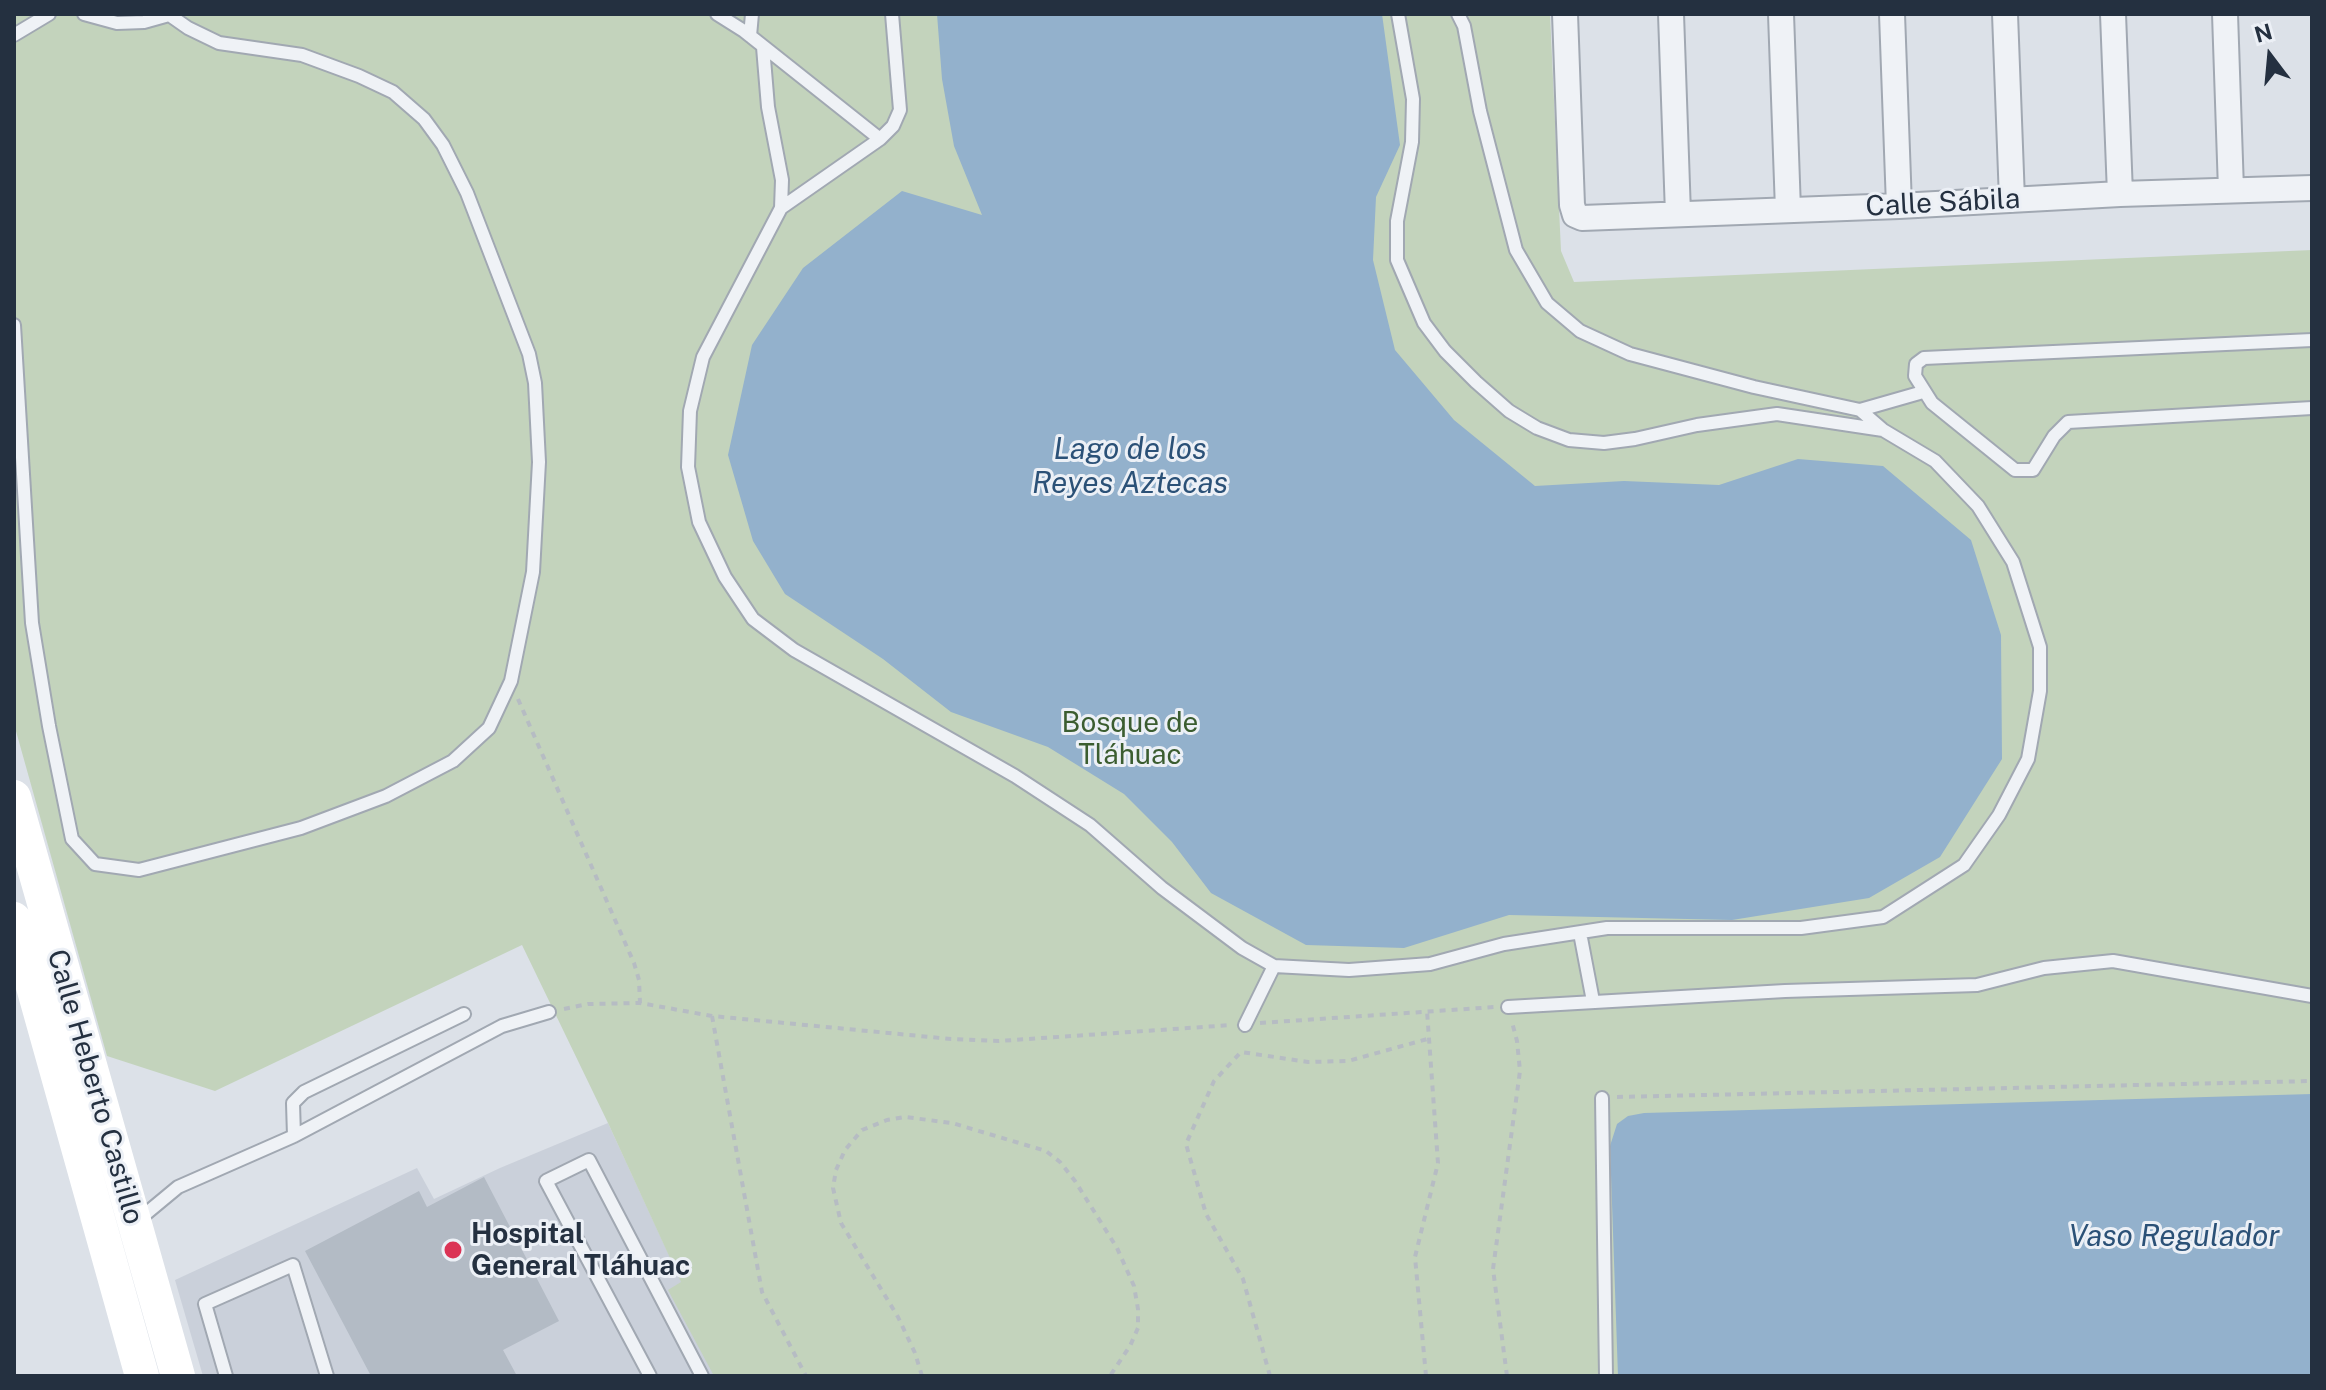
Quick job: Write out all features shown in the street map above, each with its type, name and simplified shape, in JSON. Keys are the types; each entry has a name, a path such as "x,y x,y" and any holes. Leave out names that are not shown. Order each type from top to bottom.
{"main road":[{"name":"Calle Heberto Castillo","path":"14,797 178,1376"},
{"name":"Calle Heberto Castillo","path":"14,919 142,1376"},
{"path":"117,1287 150,1277"}],"street":[{"name":"Calle Sábila","path":"1565,14 1572,205 1575,215 1582,218 2312,188"},
{"path":"1671,14 1678,214"},
{"path":"1781,14 1788,210"},
{"path":"1892,14 1899,206"},
{"path":"2005,14 2012,200"},
{"path":"2113,14 2120,194"},
{"path":"2225,14 2231,190"}],"lane":[{"path":"14,35 49,14"},
{"path":"14,325 32,623 72,839 95,864 139,870 301,828 386,796 453,761 489,728 511,681 533,572 539,462 535,383 529,354 511,302 449,157 424,119 393,92 359,76 302,55 219,43 188,28 169,14 144,22 117,23 84,14"},
{"path":"717,14 750,36 880,139"},
{"path":"750,36 752,14"},
{"path":"781,208 880,139 893,126 900,110 892,14"},
{"path":"1398,14 1413,99 1412,142 1397,221 1397,260 1424,323 1445,351 1498,401 1537,428 1569,440 1592,442 1635,439 1697,425 1777,414 1883,430"},
{"path":"1458,14 1464,26 1480,111 1516,250 1547,303 1580,331 1630,354 1754,387 1860,410 1923,392"},
{"path":"763,47 768,107 782,180 781,208 703,357 690,411 688,467 699,522 725,577 753,619 794,650 1015,776 1090,825 1173,897 1242,948 1274,966 1349,970 1430,964 1504,944 1607,928 1801,928 1883,917 1964,865 1999,815 2028,759 2040,691 2040,647 2013,562 1978,506 1935,461 1883,430 1860,410"},
{"path":"2312,340 1924,358 1916,364 1915,376 1932,403 2015,470 2033,470 2054,436 2068,422 2312,408"},
{"path":"1580,933 1593,1001"},
{"path":"1508,1007 1977,985 2044,968 2113,961 2312,996"},
{"path":"1245,1025 1274,966"},
{"path":"134,1224 178,1187 294,1136 502,1026 549,1012"},
{"path":"294,1136 293,1103 304,1092 464,1014"},
{"path":"1602,1098 1606,1376"},
{"path":"650,1376 546,1181 589,1160 702,1376"},
{"path":"226,1376 205,1304 293,1265 327,1376"}],"path":[{"path":"511,681 634,963 639,980 640,1003"},
{"path":"549,1012 588,1004 640,1003 712,1016 999,1041 1508,1007 1517,1041 1520,1071 1493,1269 1507,1376"},
{"path":"1426,1376 1415,1257 1438,1163 1427,1011"},
{"path":"712,1016 762,1292 806,1376"},
{"path":"1270,1376 1243,1279 1206,1214 1186,1144 1214,1081 1241,1052 1308,1062 1348,1061 1431,1038"},
{"path":"1602,1098 2312,1081"},
{"path":"922,1376 898,1317 841,1223 833,1188 836,1170 845,1150 862,1130 905,1117 952,1123 1046,1151 1060,1162 1117,1248 1134,1286 1138,1328 1110,1376"}],"shaded area":[{"name":"Hospital General Tláhuac","path":"608,1123 693,1307 715,1376 203,1376 175,1280 417,1168 434,1199"}],"green space":[{"name":"Bosque de Tláhuac","path":"14,14 1550,14 1561,251 1574,282 2312,250 2312,1376 714,1376 668,1290 681,1282 522,945 215,1091 107,1056 14,724"}],"water":[{"name":"Lago de los Reyes Aztecas","path":"937,14 1382,14 1400,145 1376,197 1373,260 1395,350 1454,420 1535,486 1624,481 1719,485 1798,459 1883,466 1971,540 2001,635 2002,759 1940,857 1869,898 1732,920 1509,915 1404,948 1306,945 1211,893 1172,842 1124,794 1048,747 951,712 883,659 785,594 753,541 728,455 752,345 803,268 902,191 982,215 954,146 942,79"},
{"name":"Vaso Regulador","path":"2312,1094 2312,1376 1618,1376 1610,1146 1617,1124 1628,1116 1644,1113"}],"building":[{"path":"484,1177 559,1321 503,1350 517,1376 371,1376 305,1251 419,1191 427,1207"}],"place":[{"name":"Hospital General Tláhuac","path":"453,1250"}]}
